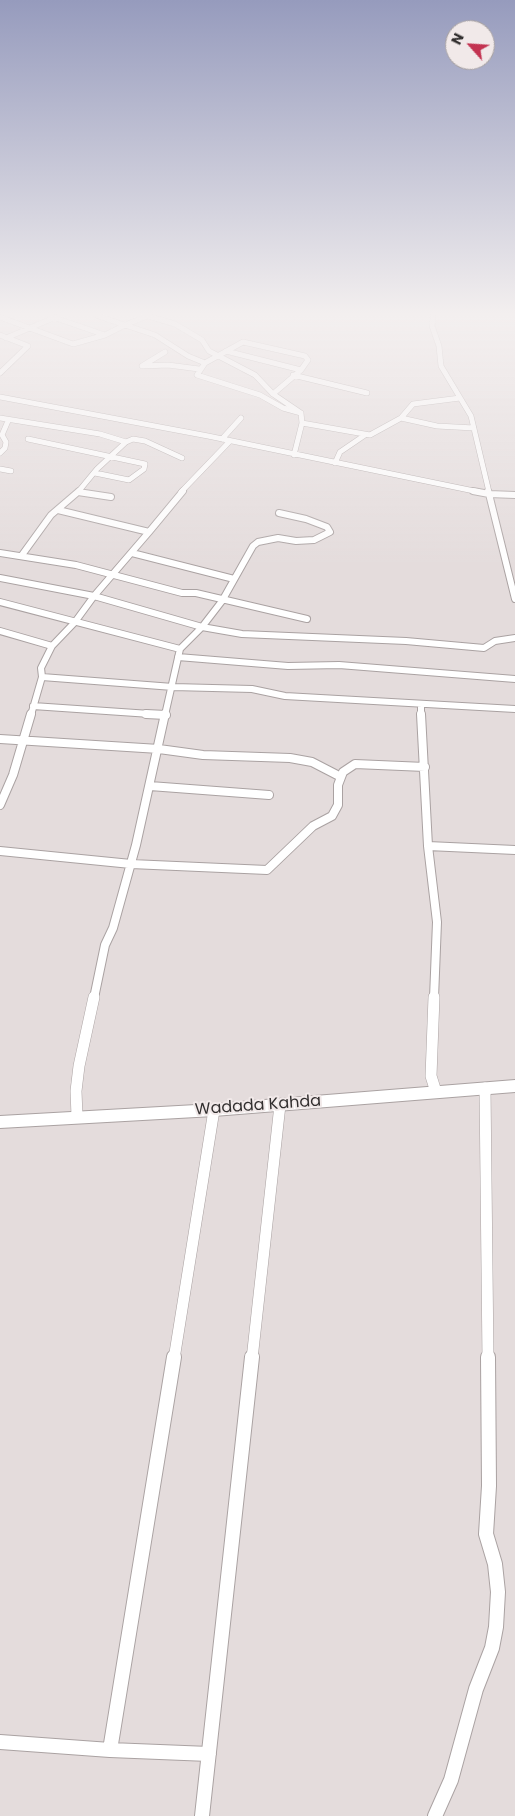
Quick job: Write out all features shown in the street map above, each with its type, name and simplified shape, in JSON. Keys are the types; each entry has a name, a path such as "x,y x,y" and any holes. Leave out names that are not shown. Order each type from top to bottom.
{"main road":[{"name":"Wadada Kahda","path":"0,1122 77,1116 214,1110 515,1086"}],"street":[{"path":"20,401 222,439 489,494 515,496"},
{"path":"271,401 283,408 301,413"},
{"path":"283,401 301,413"},
{"path":"335,463 340,452 365,435 401,418 413,404 438,401"},
{"path":"462,401 471,416 489,494 512,570 515,599"},
{"path":"294,455 302,423 301,413"},
{"path":"0,418 8,421 100,434 126,442"},
{"path":"222,439 241,418"},
{"path":"401,418 437,426 474,428"},
{"path":"0,453 5,448 6,442 2,435 8,421"},
{"path":"302,423 365,435"},
{"path":"22,555 58,510 126,442 133,439 146,441 182,458"},
{"path":"28,440 145,464 144,469 129,480 95,472"},
{"path":"0,805 13,775 42,677 41,668 52,646 75,622 94,596 132,553 170,504 230,441"},
{"path":"0,469 11,471"},
{"path":"78,492 111,498"},
{"path":"58,510 149,532"},
{"path":"77,1116 76,1091 79,1066 105,945 113,928 131,864 173,687 179,653 222,601 252,546 258,542 278,538 296,541 314,540 330,532 327,527 306,519 279,513"},
{"path":"0,553 16,557 22,555 307,619"},
{"path":"132,553 190,566 205,572 234,579"},
{"path":"2,580 94,596 202,627 242,634 406,641 484,648 495,641 515,638"},
{"path":"0,602 179,653 288,666 339,665 515,679"},
{"path":"0,631 52,646"},
{"path":"42,677 173,687 252,689 285,696 515,709"},
{"path":"421,705 428,846 437,922 431,1076 436,1092"},
{"path":"33,706 166,715"},
{"path":"0,738 158,749 203,755 290,758 312,762 341,777"},
{"path":"0,851 131,864 267,870 313,826 332,816 338,805 338,785 343,772 355,764 425,767"},
{"path":"150,786 269,795"},
{"path":"428,846 515,850"},
{"path":"435,1816 451,1780 476,1689 492,1648 496,1627 498,1592 495,1564 486,1534 489,1486 485,1088"},
{"path":"202,1816 280,1105"},
{"path":"110,1750 214,1110"},
{"path":"0,1742 110,1750 209,1754"}]}
